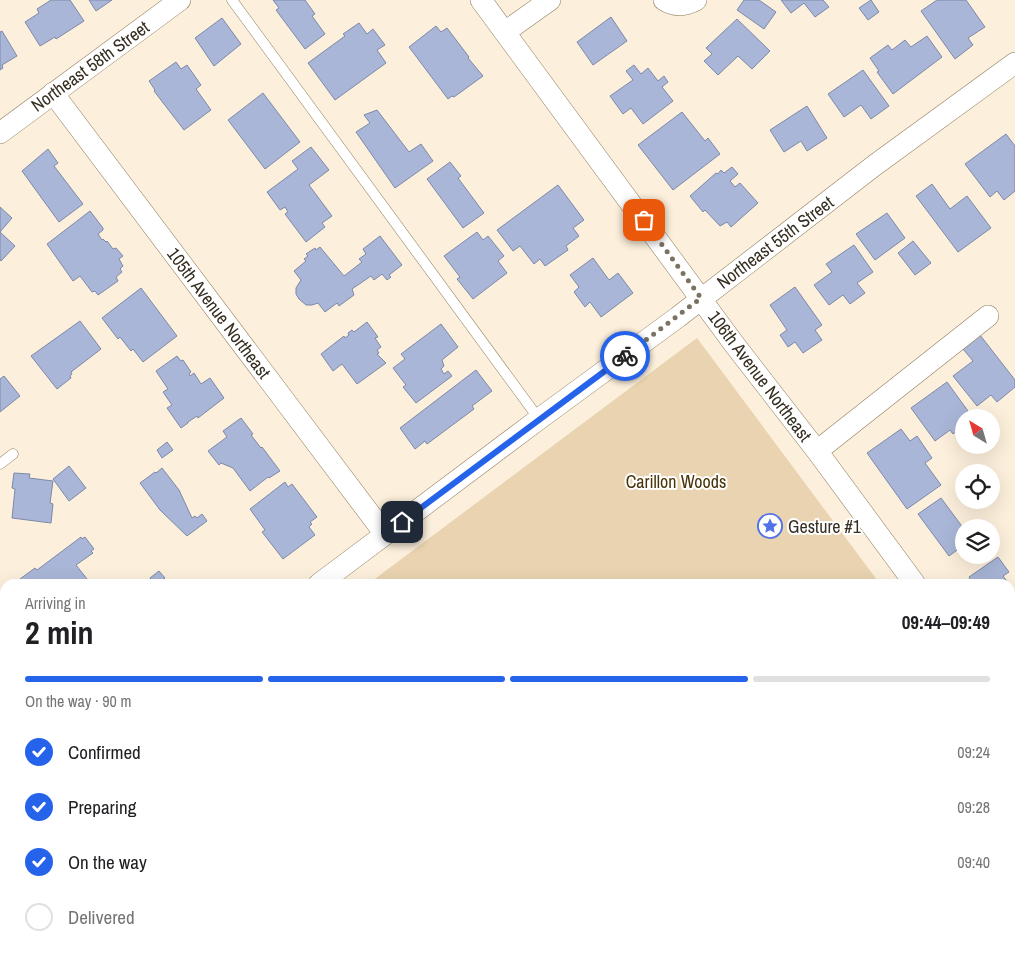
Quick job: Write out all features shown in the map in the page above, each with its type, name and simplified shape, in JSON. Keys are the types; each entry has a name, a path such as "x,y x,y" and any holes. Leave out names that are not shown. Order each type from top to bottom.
{"street":[{"name":"Northeast 58th Street","path":"0,133 180,0"},
{"name":"106th Avenue Northeast","path":"481,0 911,579"},
{"path":"505,32 550,0"},
{"path":"664,0 678,5 696,0"},
{"name":"Northeast 55th Street","path":"326,579 701,298 875,165 1015,63"},
{"name":"105th Avenue Northeast","path":"53,93 385,534"},
{"path":"817,451 988,316"}],"lane":[{"path":"232,0 539,419"},
{"path":"0,464 13,454"}],"green space":[{"name":"Carillon Woods","path":"697,338 876,579 375,579"}],"building":[{"path":"51,0 70,0 84,21 56,39 55,37 40,46 25,22 39,13 37,9"},
{"path":"89,0 112,0 96,11"},
{"path":"273,0 305,0 315,14 312,16 325,34 305,49 276,10 279,8"},
{"path":"744,0 759,0 776,12 764,29 737,10"},
{"path":"781,0 823,0 829,7 815,17 804,3 791,13"},
{"path":"871,0 879,12 868,20 859,8"},
{"path":"937,0 966,0 985,27 968,38 973,45 955,59 921,11"},
{"path":"611,17 627,41 593,65 577,42"},
{"path":"222,18 241,44 214,66 195,38"},
{"path":"737,19 770,51 752,69 738,56 718,75 704,61 712,54 706,48"},
{"path":"359,23 367,34 373,29 385,45 377,50 386,63 335,100 308,63 345,36 343,34"},
{"path":"436,26 441,32 447,28 483,76 454,97 452,96 448,99 409,47"},
{"path":"2,31 17,56 2,65 3,68 0,70 0,32"},
{"path":"927,36 942,57 893,94 877,72 879,71 870,58 888,45 892,50 905,40 911,47"},
{"path":"176,62 181,69 187,65 201,85 196,89 211,110 184,130 154,91 149,81"},
{"path":"634,65 641,74 648,68 658,81 664,76 668,82 662,87 673,101 643,124 631,108 623,114 610,96 633,80 626,71"},
{"path":"863,70 889,106 871,119 861,105 844,117 828,94"},
{"path":"263,93 300,142 265,169 228,120"},
{"path":"807,106 827,138 807,151 801,141 784,152 770,130"},
{"path":"377,110 409,152 421,144 433,161 395,188 356,132 370,123 364,115"},
{"path":"682,112 705,141 708,138 720,154 673,190 638,145"},
{"path":"1006,134 1015,146 1015,191 1004,200 997,191 990,197 965,164"},
{"path":"311,147 329,170 309,185 332,216 322,223 325,227 306,242 285,214 288,212 285,207 280,210 267,192 298,169 292,161"},
{"path":"48,149 58,163 54,166 83,204 59,222 22,171"},
{"path":"450,162 461,176 458,178 484,213 463,228 427,179"},
{"path":"732,167 738,174 730,181 735,187 740,183 758,203 731,227 727,222 720,226 705,210 703,212 690,196 716,173 718,174 721,170 724,173"},
{"path":"932,184 950,209 967,196 991,228 958,252 916,196"},
{"path":"558,185 584,220 573,228 579,236 566,246 568,250 545,266 540,259 534,264 520,246 513,251 497,230"},
{"path":"0,207 12,218 0,232"},
{"path":"90,211 103,228 98,234 102,240 107,241 113,249 116,248 123,256 119,259 123,266 120,269 122,272 116,277 118,281 98,295 95,291 92,292 80,276 73,281 47,244"},
{"path":"887,213 905,238 875,260 856,234"},
{"path":"0,232 15,246 1,261 0,260"},
{"path":"477,232 483,240 488,236 504,256 498,261 507,273 473,299 457,279 460,277 444,256"},
{"path":"380,236 402,265 389,275 391,277 387,280 382,274 374,280 371,276 352,289 354,295 339,306 337,303 325,312 318,303 306,305 299,299 296,294 296,288 301,280 294,271 306,261 304,259 308,256 306,254 320,247 344,276 362,262 359,259 366,254 363,249"},
{"path":"913,241 931,263 915,275 898,253"},
{"path":"854,245 873,272 857,283 865,293 850,304 843,295 829,305 814,285 832,272 826,264"},
{"path":"593,258 609,280 618,273 633,293 601,317 590,302 585,307 574,292 579,287 570,275"},
{"path":"795,287 822,325 815,330 822,340 803,353 795,342 788,347 780,335 787,330 770,305"},
{"path":"141,288 177,336 143,362 120,337 118,339 102,318"},
{"path":"80,321 101,349 71,372 71,378 57,389 31,356"},
{"path":"367,322 378,337 375,338 381,347 377,350 379,353 377,354 386,363 357,384 342,364 333,371 321,354 344,336 345,338 349,335 348,333 352,330 354,332"},
{"path":"441,324 458,347 442,360 444,366 441,369 444,374 448,371 452,376 416,403 403,387 406,385 393,368 405,359 401,354"},
{"path":"980,335 1015,380 1015,387 997,402 991,395 977,406 953,376 973,361 963,349"},
{"path":"177,356 181,361 183,360 191,372 190,376 194,373 201,384 210,378 224,398 198,418 197,416 181,428 167,408 172,405 163,392 168,389 156,371"},
{"path":"476,370 492,391 472,406 474,409 427,444 425,441 415,449 400,428"},
{"path":"4,376 20,396 0,412 0,379"},
{"path":"947,382 966,409 955,409 955,432 953,434 950,430 935,441 911,408"},
{"path":"241,418 253,434 251,435 280,471 268,477 250,491 233,468 221,463 219,465 208,451 227,437 223,431"},
{"path":"901,429 910,441 917,436 932,458 925,463 941,485 907,509 867,453"},
{"path":"167,442 173,450 162,458 157,450"},
{"path":"69,466 86,488 69,501 53,479"},
{"path":"162,468 179,490 192,518 195,516 197,518 202,514 207,521 187,536 160,510 140,483"},
{"path":"14,473 30,474 29,478 53,481 50,503 53,504 51,523 12,518 15,489 12,488"},
{"path":"285,482 288,487 292,484 317,517 310,522 312,524 309,527 315,535 283,559 262,532 265,530 250,509"},
{"path":"941,498 957,519 955,519 955,552 949,556 918,514"},
{"path":"81,537 82,539 85,537 94,549 91,551 93,553 76,565 87,579 20,579 35,568 37,570"},
{"path":"1000,560 1009,572 1003,576 1005,579 970,579 969,577 988,564 1000,564"},
{"path":"159,571 165,578 151,579"}],"way so far":[{"path":"625,356 701,298 644,220"}],"place":[{"name":"Gesture #1","path":"770,526"}],"route":[{"path":"402,522 625,356"}]}
